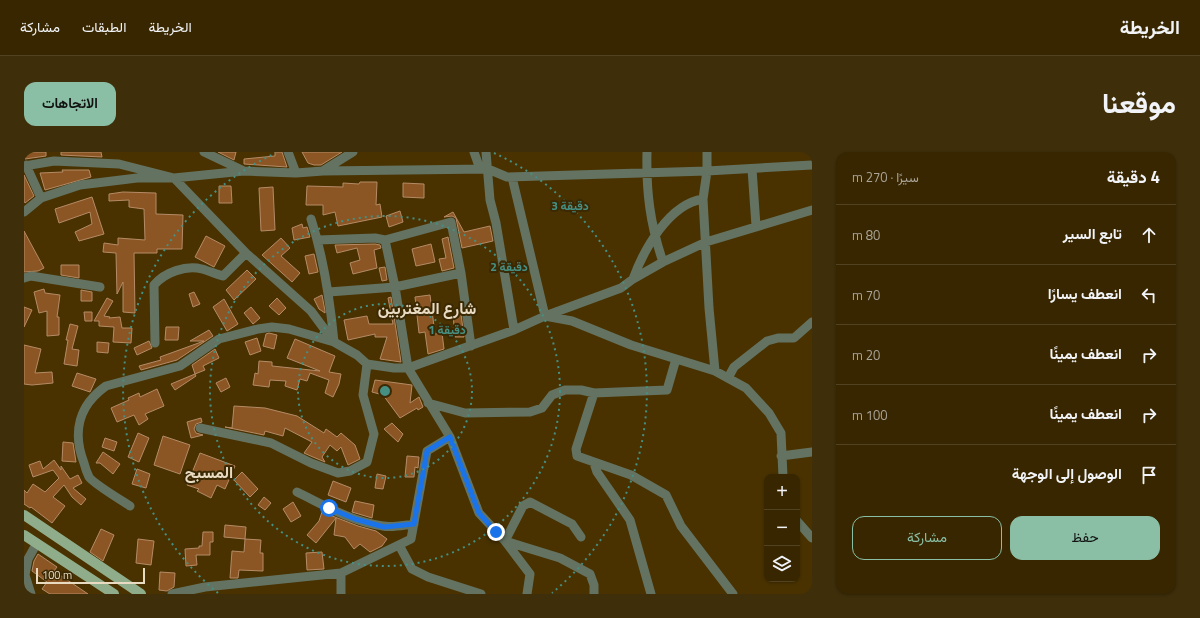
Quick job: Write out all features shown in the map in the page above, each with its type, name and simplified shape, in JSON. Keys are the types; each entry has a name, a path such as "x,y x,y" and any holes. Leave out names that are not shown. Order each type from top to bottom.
{"main road":[{"path":"24,515 141,594"},
{"path":"24,535 114,594"}],"street":[{"path":"204,152 244,171"},
{"path":"288,152 296,173"},
{"path":"323,171 353,152"},
{"path":"474,152 484,169"},
{"path":"486,152 484,169 496,223 514,330"},
{"path":"647,152 649,207 654,235 663,262"},
{"path":"707,152 707,171 703,199 709,308 715,371"},
{"path":"41,198 25,165 54,161 119,164 174,178 246,253 311,310 334,342"},
{"path":"24,212 41,198 80,185 137,178 174,178 244,171 296,173 323,171 484,169 507,177 512,177 707,171 812,165"},
{"path":"752,169 756,226"},
{"path":"512,177 545,316"},
{"path":"633,278 645,250 654,235 683,206 692,201 703,199"},
{"path":"130,506 90,478 82,458 78,434 81,414 97,393 116,383 180,366 219,339 241,332 272,327 308,334 334,342 357,355 367,364 394,368 408,368 514,330 545,316 621,288 633,278 706,242 812,210"},
{"path":"311,219 318,240 329,292 334,342"},
{"path":"318,240 375,238 385,240 451,222 461,273 471,346"},
{"path":"385,240 395,287 408,368 450,437 479,513 505,541 530,574 527,594"},
{"path":"155,343 154,285 160,278 184,269 195,268 223,276 246,253"},
{"path":"24,277 34,268"},
{"path":"329,292 395,287 461,273"},
{"path":"24,277 31,276 100,287"},
{"path":"545,316 572,321 631,345 715,371 746,388 769,413 781,434 783,474"},
{"path":"728,378 734,367 768,341 778,338 794,338 812,322"},
{"path":"428,403 465,413 530,412 542,408 552,395 565,390 581,390 594,393 667,390 676,359"},
{"path":"200,428 271,443 311,463 338,473 350,471 367,462 374,434 363,395 367,364"},
{"path":"594,393 576,449 577,456 630,475 666,495 681,526 733,594"},
{"path":"172,594 205,587 341,573 411,539 427,451 450,437"},
{"path":"782,456 812,452"},
{"path":"594,463 597,472 630,520 651,594"},
{"path":"297,492 329,508 384,527 414,524"},
{"path":"505,541 523,506 530,502 572,524 581,537"},
{"path":"800,524 812,538"},
{"path":"505,541 560,558 590,574 594,585 594,594"},
{"path":"31,594 25,575 28,559 37,543"},
{"path":"399,545 412,569 428,577 481,594"},
{"path":"341,573 341,594"}],"building":[{"path":"46,152 46,156 25,159 24,154"},
{"path":"61,152 101,152 102,157 61,155"},
{"path":"218,152 236,152 234,160"},
{"path":"275,152 282,152 287,167 244,164 244,159 275,156"},
{"path":"302,152 342,152 321,165 314,165 308,163"},
{"path":"62,170 89,170 91,177 45,190 40,173 63,172"},
{"path":"24,175 34,196 25,203 24,201"},
{"path":"360,182 377,182 376,205 380,204 382,217 338,226 335,212 323,215 323,205 306,205 307,186 343,187 343,183 359,184"},
{"path":"403,183 424,184 424,198 403,197"},
{"path":"219,186 231,186 232,203 219,203"},
{"path":"273,187 275,230 261,231 259,188"},
{"path":"123,192 156,193 156,214 183,215 182,249 157,249 157,253 134,253 135,313 123,312 123,282 117,294 116,253 103,252 104,243 118,245 118,238 145,240 144,209 129,207 129,200 109,201 109,194"},
{"path":"92,197 104,234 79,241 75,232 92,224 90,212 59,223 55,209"},
{"path":"400,211 403,222 389,227 386,216"},
{"path":"453,212 464,232 490,226 493,241 462,248 456,218 452,216 444,217"},
{"path":"302,224 303,228 307,227 310,237 294,240 292,228"},
{"path":"24,231 44,268 38,271 24,272"},
{"path":"206,236 225,246 214,267 195,257"},
{"path":"448,237 454,268 442,271 439,259 446,258 442,239"},
{"path":"281,238 290,248 281,256 300,273 292,282 262,255"},
{"path":"431,244 435,262 416,266 412,249"},
{"path":"335,245 380,245 381,248 374,250 377,268 353,274 350,263 360,260 357,248 337,253"},
{"path":"314,254 318,272 309,274 305,256"},
{"path":"61,265 79,265 79,278 61,275"},
{"path":"385,267 387,280 382,281 379,268"},
{"path":"247,270 256,279 234,300 226,290"},
{"path":"44,289 45,293 60,295 57,317 59,317 59,335 47,336 47,311 39,313 34,292"},
{"path":"81,290 92,292 92,301 81,301"},
{"path":"194,292 200,304 193,307 189,294"},
{"path":"322,295 325,313 319,309 314,299"},
{"path":"430,295 435,334 442,333 444,349 428,354 425,332 419,333 415,297"},
{"path":"391,297 401,362 380,359 387,337 375,337 375,334 348,340 344,320 367,316 369,324 393,324 388,298"},
{"path":"107,298 113,301 104,316 110,317 109,318 120,317 122,328 132,328 131,343 113,342 114,327 99,326 99,321 94,321"},
{"path":"277,298 286,308 279,315 269,306"},
{"path":"224,299 238,324 227,331 213,307"},
{"path":"24,307 32,310 24,327"},
{"path":"251,307 260,318 253,324 244,313"},
{"path":"84,312 92,312 92,321 85,321"},
{"path":"461,314 464,337 455,337 453,315"},
{"path":"70,324 78,326 72,349 79,350 77,366 64,364 68,340 66,340"},
{"path":"166,327 179,327 178,340 165,340"},
{"path":"209,330 213,336 177,360 141,370 139,366 161,360 160,357 204,341 190,341"},
{"path":"269,333 277,335 274,349 263,346 266,334"},
{"path":"257,338 261,351 250,355 245,342"},
{"path":"295,339 335,356 329,372 341,374 339,384 333,397 325,393 329,380 310,373 307,381 300,379 297,390 285,386 286,381 270,380 269,387 253,385 255,373 258,374 259,361 272,362 272,366 320,371 287,358"},
{"path":"149,341 152,348 137,355 134,348"},
{"path":"97,342 109,343 108,353 97,352"},
{"path":"24,345 41,349 35,373 52,372 53,383 32,385 24,384"},
{"path":"215,349 219,358 203,366 205,370 195,374 192,365"},
{"path":"77,373 96,379 90,392 72,386"},
{"path":"195,374 196,376 175,390 171,384"},
{"path":"226,378 230,387 221,392 216,383"},
{"path":"375,380 412,385 410,403 419,397 423,407 418,410 417,408 400,418 383,395 372,392"},
{"path":"157,389 164,406 145,414 148,419 139,425 134,415 117,422 111,408 129,400 128,398 139,393 140,397"},
{"path":"234,406 265,408 297,416 324,433 326,429 337,437 341,433 355,445 360,459 348,465 341,447 337,451 330,445 322,457 325,462 304,453 312,442 285,428 283,436 265,431 264,435 225,427 232,428"},
{"path":"201,418 202,422 196,424 194,429 196,433 203,435 191,438 187,422"},
{"path":"392,423 403,434 398,442 384,429"},
{"path":"138,433 149,438 139,462 128,457"},
{"path":"163,436 190,445 180,474 154,465"},
{"path":"105,438 117,442 114,451 102,447"},
{"path":"63,442 73,443 76,462 62,461"},
{"path":"103,452 120,464 113,474 100,463 96,463"},
{"path":"200,453 235,466 225,489 217,485 211,498 197,491 199,489 187,485"},
{"path":"407,456 419,457 418,468 415,467 414,477 405,477"},
{"path":"54,460 61,470 61,466 70,479 78,475 82,483 73,488 86,499 81,505 72,497 64,485 53,497 65,506 52,523 31,507 30,508 24,504 24,490 27,493 33,484 45,492 59,478 53,470 33,477 29,465 40,461 43,469"},
{"path":"137,469 150,474 146,488 132,484"},
{"path":"242,472 258,489 250,497 234,480"},
{"path":"377,474 386,476 383,489 375,488"},
{"path":"333,481 351,488 346,502 328,495"},
{"path":"264,497 271,503 265,510 258,505"},
{"path":"355,501 374,505 372,518 352,512"},
{"path":"293,502 301,516 291,522 283,509"},
{"path":"322,512 358,526 376,531 387,539 382,546 370,552 360,544 354,549 345,537 334,535 336,518 316,543 307,535 319,521"},
{"path":"225,525 246,527 245,539 224,537"},
{"path":"101,529 114,535 103,561 90,552"},
{"path":"203,532 213,532 213,542 210,542 210,555 196,555 197,565 186,566 185,549 199,548 199,546 202,546"},
{"path":"138,539 154,541 151,565 136,563"},
{"path":"245,539 261,540 260,553 263,553 263,571 239,570 238,578 230,578 232,551 244,552"},
{"path":"322,552 324,569 307,570 306,553"},
{"path":"38,554 57,567 54,571 88,594 50,594 42,589 47,582 32,571 34,561"},
{"path":"160,572 175,573 174,587 167,591 159,590"}],"district":[{"name":"شارع المغتربين","path":"427,308"},
{"name":"المسبح","path":"209,472"}],"route":[{"path":"329,508 355,519 384,527 414,524 427,451 450,437 479,513 496,532"}]}
